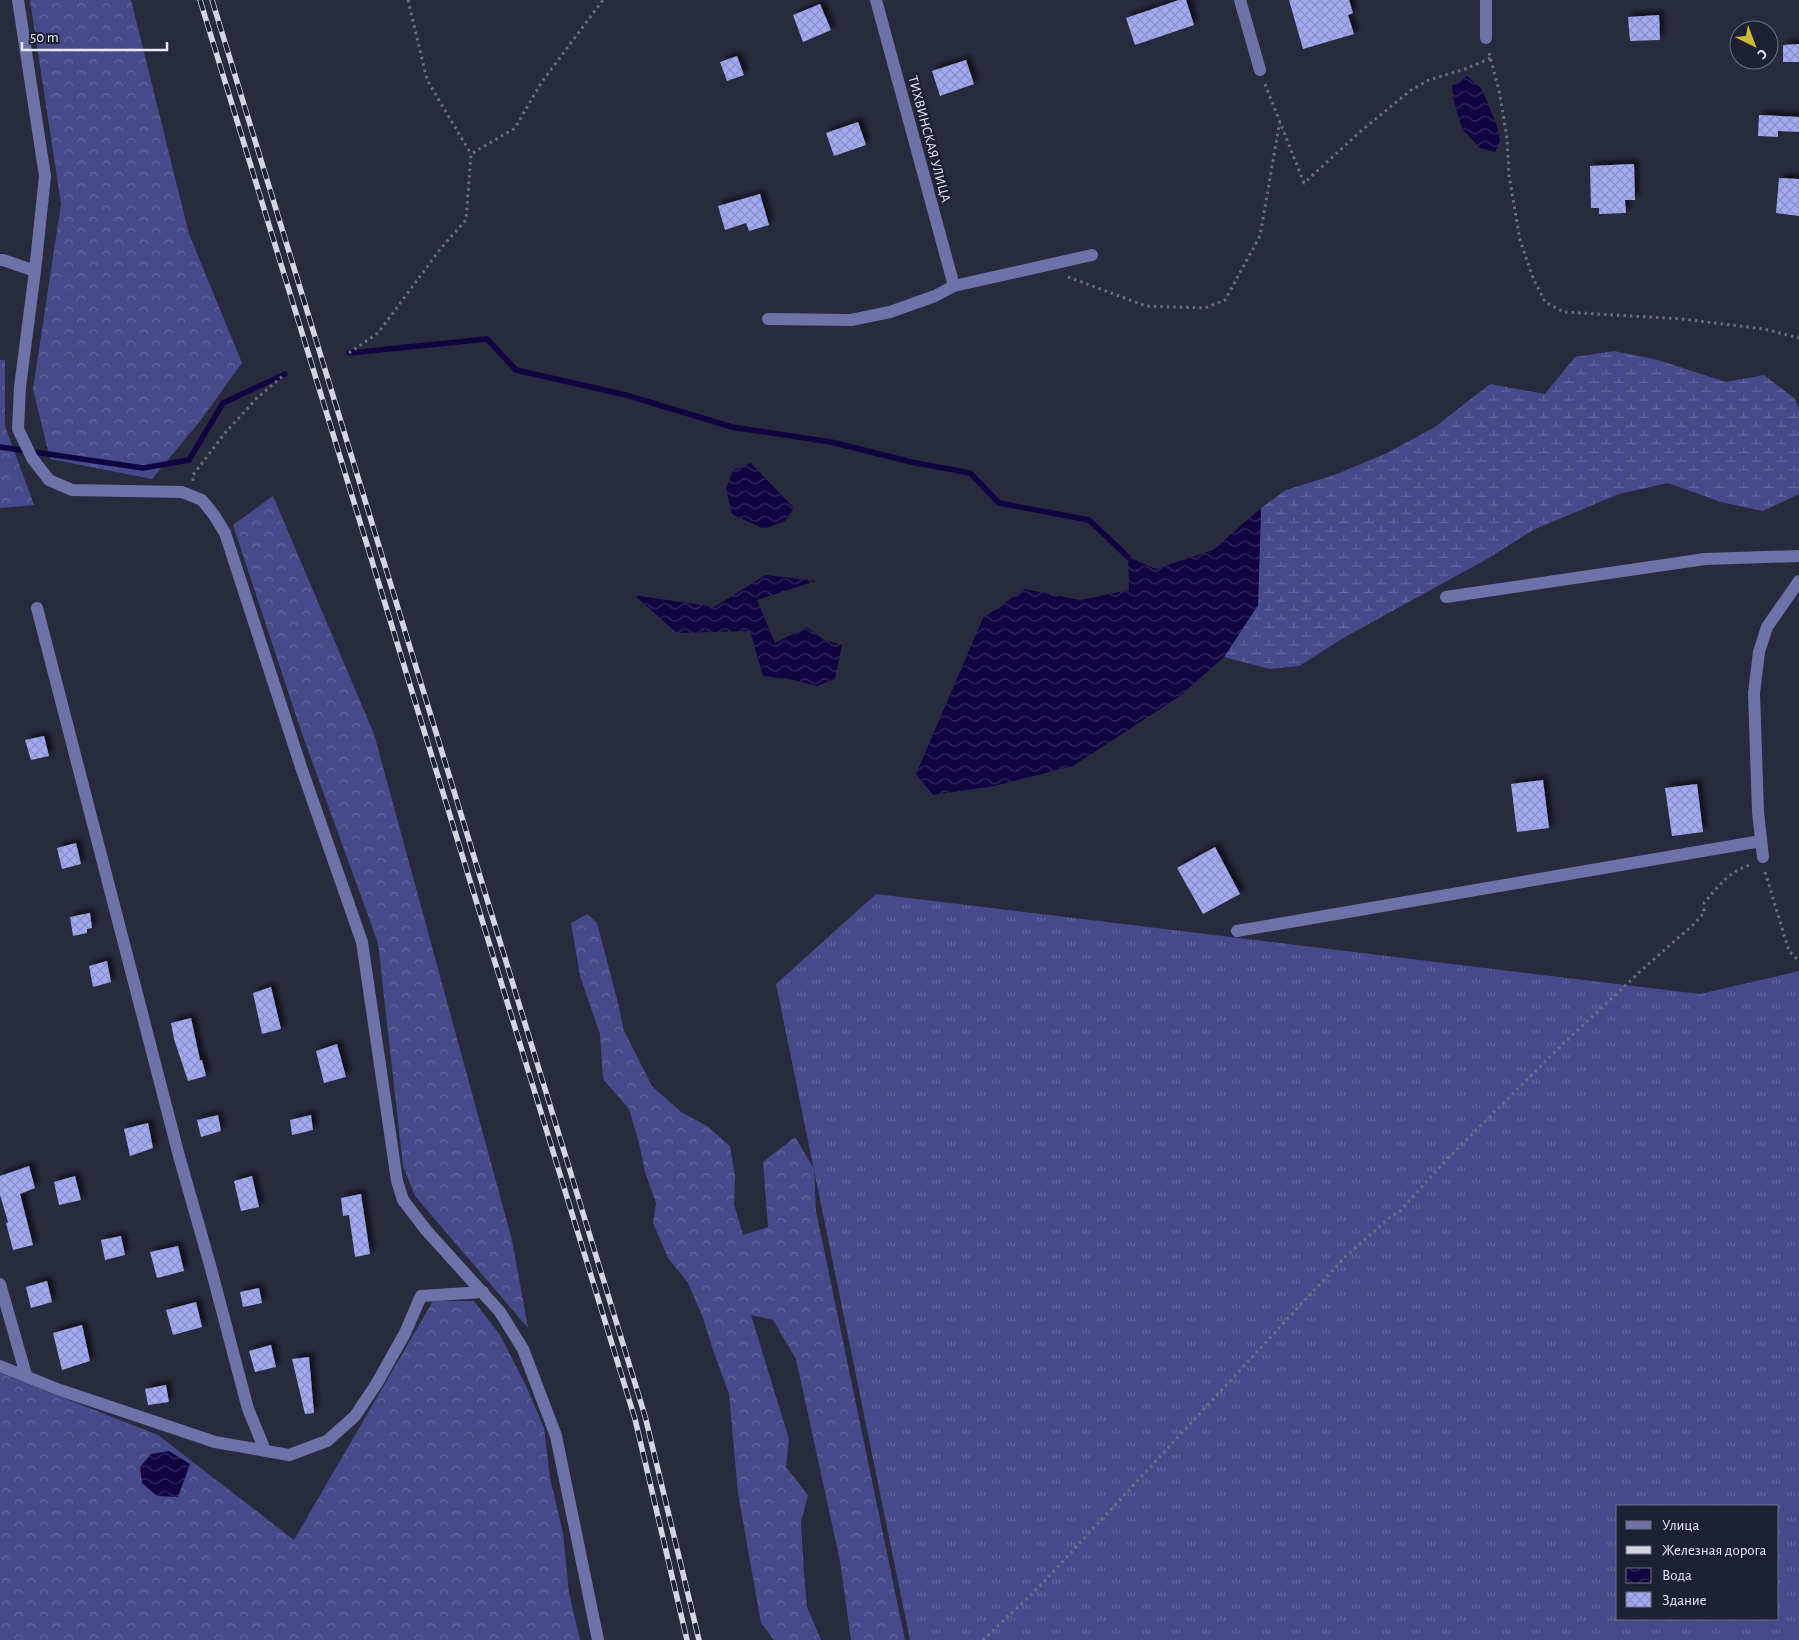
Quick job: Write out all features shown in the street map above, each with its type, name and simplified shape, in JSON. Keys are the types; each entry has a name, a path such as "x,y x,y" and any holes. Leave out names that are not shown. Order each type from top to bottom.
{"street":[{"path":"18,0 44,176 35,271 20,386 18,428 32,458 49,480 72,490 182,492 202,500 225,533 301,767 362,942 397,1181 403,1200 426,1230 500,1312 523,1350 556,1436 598,1640"},
{"name":"ТИХВИНСКАЯ УЛИЦА","path":"876,0 954,286"},
{"path":"1240,0 1260,70"},
{"path":"1486,0 1486,38"},
{"path":"768,319 850,320 890,312 935,296 954,286 1092,255"},
{"path":"0,260 35,271"},
{"path":"1446,597 1705,559 1799,556"},
{"path":"1763,861 1758,812 1754,693 1759,652 1767,627 1799,581"},
{"path":"37,608 179,1156 248,1409 265,1450"},
{"path":"1237,931 1762,841"},
{"path":"0,1284 26,1375"},
{"path":"0,1366 60,1390 215,1442 289,1455 327,1441 355,1416 406,1333 421,1296 482,1292"}],"path":[{"path":"349,353 378,333 441,248 466,220 471,154 427,80 408,0"},
{"path":"471,154 515,128 541,83 603,0"},
{"path":"1486,38 1499,90 1507,138 1509,175 1520,240 1533,278 1545,302 1564,312 1691,320 1764,329 1799,338"},
{"path":"1260,70 1304,183 1360,131 1411,90 1429,80 1490,58"},
{"path":"1066,276 1146,306 1205,308 1225,300 1260,236 1280,120"},
{"path":"194,497 193,474 225,433 256,399 285,374"},
{"path":"983,1640 1039,1588 1344,1258 1389,1218 1400,1211 1450,1156 1564,1043 1694,924 1704,913 1704,903 1725,880 1742,867 1763,861 1789,951 1799,961"}],"green space":[{"path":"30,0 131,0 189,234 242,363 200,421 152,479 50,459 33,389 61,204"},
{"path":"1614,351 1658,360 1726,382 1764,375 1795,399 1799,409 1799,494 1763,511 1721,502 1668,483 1619,494 1533,530 1487,559 1345,637 1299,666 1270,669 1224,657 1258,605 1261,508 1286,490 1337,474 1387,453 1435,427 1490,384 1545,394 1575,357"},
{"path":"0,360 5,360 5,426 34,505 0,508"},
{"path":"273,496 374,734 512,1240 528,1328 415,1196 403,1166 378,943 301,731 233,525"},
{"path":"876,894 1700,994 1799,971 1799,1640 910,1640 776,984"},
{"path":"587,914 597,923 624,1031 652,1086 681,1112 707,1126 730,1146 735,1175 734,1204 743,1235 768,1227 763,1162 795,1137 814,1169 816,1211 905,1640 851,1640 840,1561 796,1359 773,1320 751,1315 789,1439 786,1467 808,1495 801,1522 804,1574 807,1607 821,1640 774,1640 761,1623 738,1493 729,1394 703,1318 688,1283 668,1258 653,1223 656,1203 645,1172 629,1109 603,1079 600,1034 580,976 571,923"},
{"path":"433,1301 474,1301 500,1335 527,1388 544,1428 550,1478 563,1533 569,1593 580,1640 0,1640 0,1373 158,1435 294,1540"}],"water":[{"path":"1467,76 1481,88 1498,129 1500,142 1495,152 1480,148 1462,129 1452,86"},
{"path":"751,463 794,508 785,521 764,529 732,514 726,489 733,470"},
{"path":"1261,508 1258,605 1224,657 1180,696 1073,766 994,786 933,795 916,774 983,618 1025,589 1080,600 1129,590 1128,557 1156,569 1213,550"},
{"path":"766,575 816,581 757,600 775,643 807,627 826,641 842,645 835,679 817,686 794,680 763,676 750,631 677,633 634,595 714,607"},
{"path":"169,1451 190,1464 178,1497 157,1496 142,1483 140,1467 151,1454"}],"building":[{"path":"1179,0 1186,0 1194,25 1135,45 1126,18"},
{"path":"1289,0 1349,0 1353,13 1348,15 1354,34 1303,49"},
{"path":"820,4 831,30 803,42 793,15"},
{"path":"1659,15 1660,40 1630,41 1628,17"},
{"path":"1799,44 1799,62 1783,62 1783,45"},
{"path":"737,56 744,75 727,81 720,62"},
{"path":"966,60 974,84 940,96 932,71"},
{"path":"1759,115 1799,117 1799,132 1778,131 1778,137 1758,136"},
{"path":"858,122 866,145 834,156 826,133"},
{"path":"1634,164 1635,200 1625,200 1626,213 1599,214 1599,208 1591,208 1590,166"},
{"path":"1779,178 1799,179 1799,216 1776,213"},
{"path":"760,194 769,225 749,231 746,223 725,230 718,206"},
{"path":"44,736 49,756 31,760 25,740"},
{"path":"1543,780 1549,828 1517,832 1511,784"},
{"path":"1697,784 1703,832 1672,836 1665,788"},
{"path":"76,843 81,864 62,869 57,848"},
{"path":"1215,847 1240,894 1203,914 1177,868"},
{"path":"90,913 92,928 87,929 87,933 73,936 70,917"},
{"path":"107,961 111,982 93,987 89,966"},
{"path":"271,987 281,1029 262,1034 253,993"},
{"path":"191,1018 200,1060 202,1060 206,1076 188,1081 174,1039 171,1023"},
{"path":"337,1044 346,1077 324,1083 316,1051"},
{"path":"218,1115 221,1131 201,1137 197,1120"},
{"path":"311,1115 313,1130 292,1135 290,1120"},
{"path":"148,1123 153,1148 130,1156 124,1129"},
{"path":"29,1166 35,1188 20,1194 33,1245 13,1250 6,1223 8,1222 0,1195 0,1176"},
{"path":"75,1176 81,1200 59,1205 54,1182"},
{"path":"252,1176 259,1207 241,1211 234,1181"},
{"path":"361,1194 370,1254 355,1257 349,1215 343,1216 341,1198"},
{"path":"121,1236 125,1255 105,1260 101,1240"},
{"path":"178,1246 184,1271 157,1278 150,1252"},
{"path":"47,1281 52,1302 31,1308 26,1287"},
{"path":"259,1288 262,1303 243,1307 240,1292"},
{"path":"196,1302 202,1327 173,1335 166,1310"},
{"path":"82,1325 90,1361 62,1370 53,1333"},
{"path":"271,1345 276,1367 255,1372 249,1351"},
{"path":"309,1357 314,1413 305,1414 292,1359"},
{"path":"166,1385 169,1402 148,1405 145,1389"}],"waterway":[{"path":"349,353 487,339 516,370 626,395 732,427 831,442 911,462 970,473 999,503 1089,520 1128,557"},
{"path":"0,447 143,468 189,460 223,403 285,374"}],"railway":[{"path":"200,0 635,1419 687,1640"},
{"path":"212,0 645,1416 699,1640"}]}
